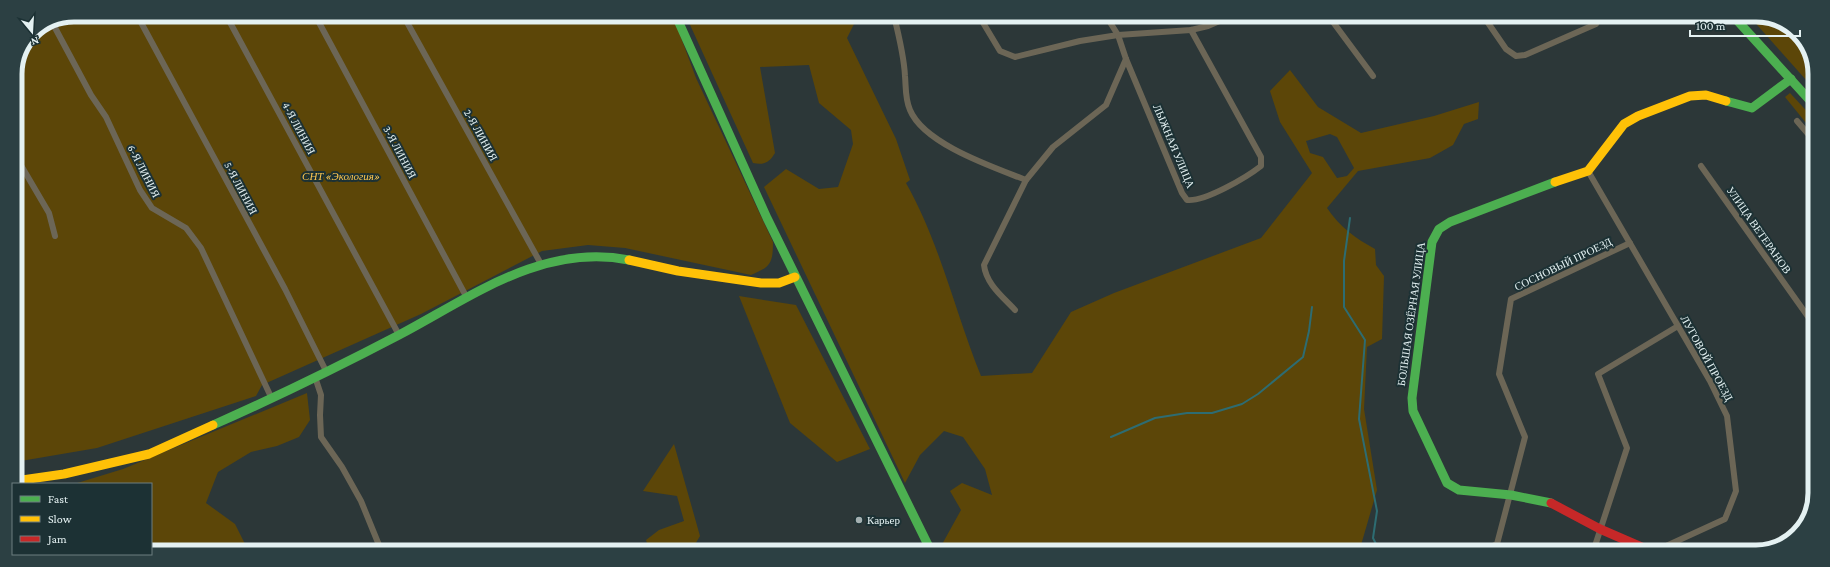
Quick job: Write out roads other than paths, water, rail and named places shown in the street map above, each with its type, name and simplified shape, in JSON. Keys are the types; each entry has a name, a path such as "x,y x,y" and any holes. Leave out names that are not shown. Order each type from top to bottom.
{"street":[{"name":"5-Я ЛИНИЯ","path":"140,22 285,289 326,371"},
{"name":"4-Я ЛИНИЯ","path":"230,22 399,336"},
{"name":"3-Я ЛИНИЯ","path":"319,22 467,298"},
{"name":"2-Я ЛИНИЯ","path":"407,22 541,264"},
{"path":"679,22 795,277 928,545"},
{"path":"895,22 901,46 906,93 910,110 922,127 933,137 961,152 1026,180"},
{"path":"983,22 1000,51 1014,56 1080,41 1118,35 1191,30 1217,22"},
{"name":"ЛЫЖНАЯ УЛИЦА","path":"1110,22 1118,35 1126,58 1182,193 1187,200 1195,201 1223,189 1252,173 1261,166 1261,157 1191,30"},
{"path":"1333,22 1373,76"},
{"path":"1487,22 1506,49 1516,56 1525,55 1596,24 1597,22"},
{"path":"1739,22 1808,98"},
{"name":"6-Я ЛИНИЯ","path":"54,26 91,95 106,117 140,190 152,208 186,228 201,248 272,399"},
{"path":"1015,310 990,283 985,275 984,265 1026,180 1053,147 1106,105 1126,58"},
{"path":"1588,172 1624,124 1638,116 1690,96 1706,95 1752,108 1790,79"},
{"path":"1797,121 1808,135"},
{"name":"УЛИЦА ВЕТЕРАНОВ","path":"1701,166 1808,317"},
{"path":"22,167 49,213 55,236"},
{"name":"ЛУГОВОЙ ПРОЕЗД","path":"1588,172 1710,381 1727,416 1736,491 1725,519 1668,545"},
{"name":"БОЛЬШАЯ ОЗЁРНАЯ УЛИЦА","path":"1588,172 1554,182 1450,222 1439,229 1432,242 1412,398 1413,411 1447,483 1459,490 1511,495 1552,503 1600,529 1637,545"},
{"name":"СОСНОВЫЙ ПРОЕЗД","path":"1494,545 1496,544 1511,495 1525,437 1499,374 1511,299 1630,243"},
{"path":"22,480 64,474 149,454 272,399 399,336 500,279 541,264 587,256 627,259 678,271 761,283 779,283 795,277"},
{"path":"1595,545 1627,448 1598,374 1678,326"},
{"path":"315,377 321,395 321,437 342,467 361,501 379,545"}],"waterway":[{"path":"1350,218 1344,261 1344,307 1365,340 1359,419 1377,511 1373,538 1376,545"},
{"path":"1111,437 1155,418 1187,413 1212,413 1242,404 1258,394 1303,357 1309,331 1312,307"}],"place":[{"name":"Карьер","path":"859,520"}],"park label":[{"name":"СНТ «Экология»","path":"341,176"}]}
